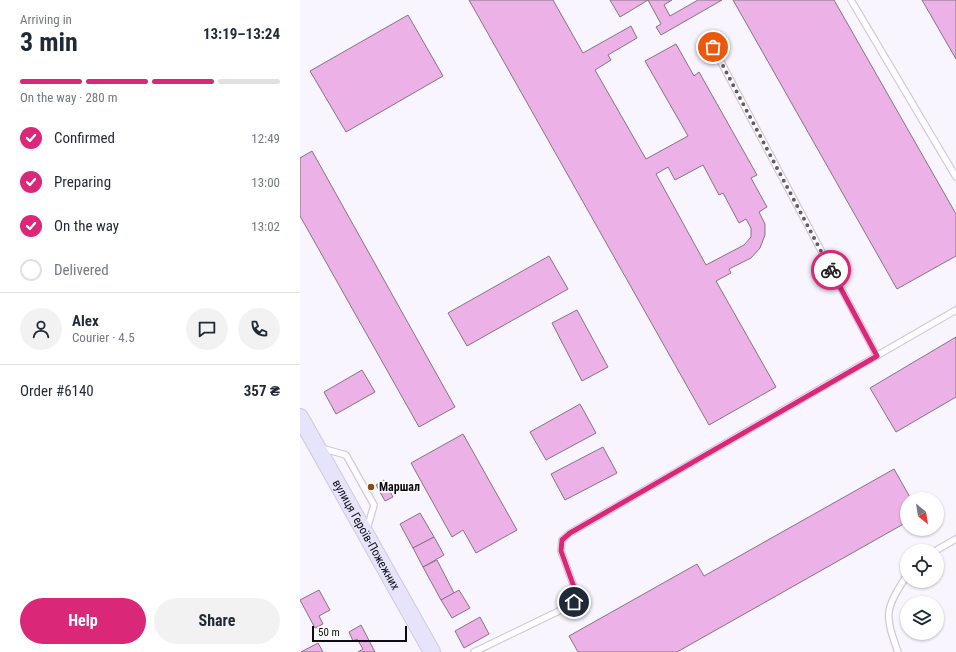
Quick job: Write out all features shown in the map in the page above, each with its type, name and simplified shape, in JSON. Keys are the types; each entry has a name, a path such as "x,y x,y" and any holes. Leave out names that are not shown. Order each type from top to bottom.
{"street":[{"name":"вулиця Героїв-Пожежних","path":"300,416 432,652"}],"lane":[{"path":"851,0 956,177"},
{"path":"713,47 877,356"},
{"path":"474,652 563,609 574,602 574,587 561,551 562,540 570,533 956,310"},
{"path":"944,546 956,539"},
{"path":"898,652 888,621 890,601 900,586"}],"building":[{"path":"469,0 553,0 583,53 631,26 637,38 608,55 611,60 595,70 646,159 688,136 645,61 676,44 694,76 699,72 757,175 751,178 767,207 759,212 765,224 765,235 760,248 751,258 729,269 731,273 716,281 776,387 709,425","holes":["703,165 719,195 723,193 739,223 746,219 751,228 751,237 744,245 706,265 656,174 668,167 675,180"]},
{"path":"610,0 648,0 620,17"},
{"path":"648,0 672,0 664,5 670,16 698,0 722,0 661,35 656,27 661,24"},
{"path":"733,0 834,0 956,214 956,256 897,289"},
{"path":"922,0 956,0 956,59"},
{"path":"408,15 443,76 346,132 310,71"},
{"path":"312,151 455,407 419,427 300,216 300,158"},
{"path":"549,256 568,289 467,346 448,313"},
{"path":"577,310 608,367 582,381 552,323"},
{"path":"956,337 956,397 896,432 870,388"},
{"path":"362,370 375,392 336,414 324,392"},
{"path":"580,404 596,433 546,460 530,432"},
{"path":"463,434 517,530 476,553 463,530 452,537 411,463"},
{"path":"603,447 617,473 565,500 551,474"},
{"path":"894,469 907,492 900,492 900,526 677,652 578,652 569,636 697,564 704,576"},
{"path":"384,480 393,497 385,501 376,485"},
{"path":"420,513 434,537 413,548 400,524"},
{"path":"434,537 444,555 423,567 413,548"},
{"path":"437,560 454,593 441,600 423,567"},
{"path":"319,590 330,610 319,616 323,624 315,628 300,600"},
{"path":"459,590 470,608 452,618 441,600"},
{"path":"480,617 489,634 464,648 455,631"},
{"path":"361,625 375,652 358,652 363,649 357,639 353,641 349,632"},
{"path":"318,643 323,652 301,652"}],"way so far":[{"path":"713,47 831,270"}],"place":[{"name":"Маршал","path":"371,487"}],"route":[{"path":"574,602 574,587 561,551 562,540 570,533 877,356 831,270"}]}
